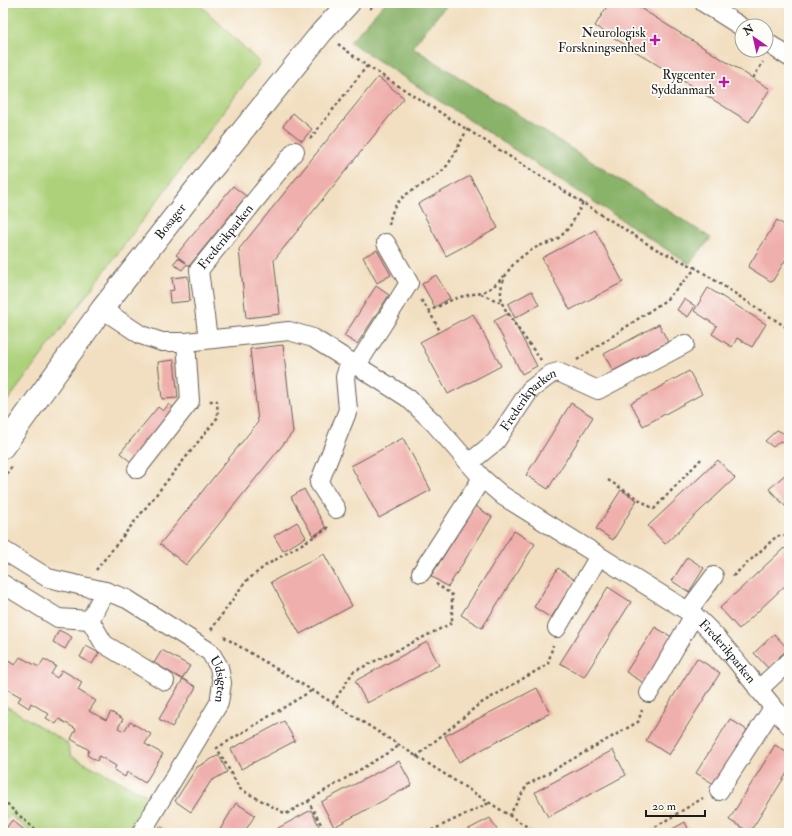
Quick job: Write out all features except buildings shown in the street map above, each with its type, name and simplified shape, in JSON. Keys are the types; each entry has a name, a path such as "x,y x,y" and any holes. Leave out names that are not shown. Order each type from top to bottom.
{"street":[{"name":"Bosager","path":"3,448 102,309 202,180 322,32 349,3"},
{"path":"704,3 734,22"},
{"path":"774,47 789,57"},
{"name":"Frederikparken","path":"208,339 199,270 295,151"},
{"path":"336,509 319,483 348,410 344,377 409,283 386,244"},
{"name":"Frederikparken","path":"102,309 141,335 162,342 186,342 289,331 312,338 354,363 408,398 434,423 482,478 503,496 691,613 712,631 772,708 789,725"},
{"path":"137,469 190,401 186,342"},
{"name":"Frederikparken","path":"469,463 496,441 530,390 554,373 598,390 685,344"},
{"path":"420,573 482,478"},
{"name":"Udsigten","path":"3,550 48,578 99,590 127,599 210,652 219,667 222,683 219,703 141,833"},
{"path":"557,628 599,556"},
{"name":"Frederikparken","path":"649,693 691,613 714,576"},
{"path":"3,584 58,618 90,620"},
{"path":"99,590 90,620 104,644 165,680"},
{"name":"Frederikparken","path":"758,690 789,661"},
{"path":"719,791 772,708"}],"path":[{"path":"322,32 367,66 654,248 696,268 789,329"},
{"path":"295,151 306,144 367,66"},
{"path":"386,244 390,216 394,206 399,200 430,181 444,169 454,156 460,141 468,129"},
{"path":"429,312 460,297 481,294 494,287 519,259 537,247 556,240 569,228 583,202"},
{"path":"481,294 502,303 554,373 666,300 696,268"},
{"path":"502,303 501,288 506,274"},
{"path":"409,283 440,331"},
{"path":"99,590 96,571 218,417 217,401 190,401"},
{"path":"608,480 654,509 703,457"},
{"path":"211,630 246,582 265,566 327,529 336,509"},
{"path":"714,576 723,585 777,536 789,536"},
{"path":"88,569 103,572"},
{"path":"333,703 353,672 452,623 452,595 420,573"},
{"path":"205,625 311,691 333,703 537,833"},
{"path":"416,757 478,705 548,664 557,628"},
{"path":"311,691 217,748 240,789 286,814 400,746"},
{"path":"509,816 527,785 638,722 649,693"},
{"path":"645,833 710,794 719,791"},
{"path":"3,799 39,833"},
{"path":"308,801 326,833"},
{"path":"426,833 489,803"}],"green space":[{"path":"3,3 198,3 260,63 3,407"},
{"path":"385,3 448,3 412,47 711,238 689,264 350,42"},
{"path":"3,704 67,743 71,756 152,798 129,833 32,833 10,815 3,821"}],"place":[{"name":"Neurologisk Forskningsenhed","path":"655,40"},
{"name":"Rygcenter Syddanmark","path":"724,82"}]}
